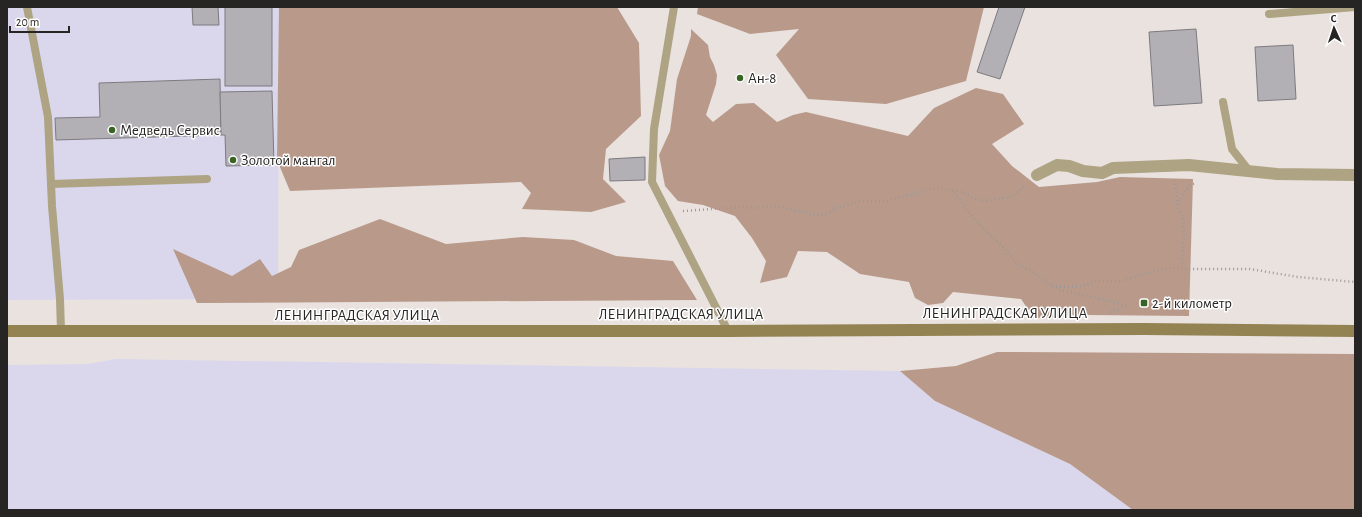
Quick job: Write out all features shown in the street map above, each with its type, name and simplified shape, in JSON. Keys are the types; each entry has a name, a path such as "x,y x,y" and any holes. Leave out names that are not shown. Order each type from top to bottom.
{"main road":[{"name":"ЛЕНИНГРАДСКАЯ УЛИЦА","path":"7,331 1144,329 1355,331"}],"street":[{"path":"1037,175 1057,165 1069,166 1083,171 1102,173 1113,168 1189,165 1250,172 1308,176 1355,175"}],"lane":[{"path":"28,7 48,117 61,331"},
{"path":"674,7 654,129 652,182 728,330"},
{"path":"1269,14 1355,8"},
{"path":"1223,102 1232,148 1250,172"},
{"path":"51,184 207,179"}],"path":[{"path":"1174,165 1178,208 1183,217 1184,235 1182,259 1184,270"},
{"path":"667,211 683,212 741,207 758,208 777,206 815,215 826,214 836,208 860,201 887,201 932,188 964,192 972,198 984,201 1012,197 1037,175"},
{"path":"952,190 976,221 1017,263 1060,290 1128,306"},
{"path":"1052,286 1082,286 1096,281 1123,281 1169,268 1184,270 1250,269 1298,277 1355,282"}],"shaded area":[{"path":"7,7 279,7 278,299 7,300"},
{"path":"279,7 617,7 639,43 641,116 606,149 603,179 626,202 591,212 522,209 531,193 521,182 290,191 277,160"},
{"path":"698,7 984,7 966,81 886,104 808,99 776,55 799,29 750,34 697,14"},
{"path":"691,29 708,45 710,57 717,75 716,84 706,115 713,122 736,104 754,103 777,122 793,115 806,112 908,136 934,108 976,88 1003,94 1024,124 992,144 1012,166 1039,187 1097,182 1120,177 1193,179 1189,316 1089,315 1034,318 1021,299 953,292 943,303 928,305 915,298 909,282 860,274 827,252 798,251 787,277 760,283 766,261 752,238 735,216 703,205 678,201 665,186 659,155 670,131 677,79 691,36"},
{"path":"380,219 446,244 523,237 574,240 616,256 673,261 697,300 197,303 173,249 232,276 260,259 272,276 291,267 299,250"},
{"path":"997,352 1355,354 1355,510 1133,510 1070,464 935,401 900,371 956,366"},
{"path":"116,359 900,371 935,401 1070,464 1133,510 7,510 7,365 88,364"}],"building":[{"path":"192,7 218,7 219,25 193,25"},
{"path":"225,7 272,7 272,86 225,86"},
{"path":"999,7 1025,7 1000,79 977,72"},
{"path":"1196,29 1202,103 1154,106 1149,32"},
{"path":"1293,45 1296,99 1258,101 1255,47"},
{"path":"220,79 221,135 56,140 55,118 100,117 99,83"},
{"path":"272,91 274,165 226,166 225,135 221,135 220,92"},
{"path":"645,157 645,180 610,181 609,159"}],"place":[{"name":"Ан-8","path":"740,78"},
{"name":"Медведь Сервис","path":"112,130"},
{"name":"Золотой мангал","path":"233,160"},
{"name":"2-й километр","path":"1144,303"}]}
